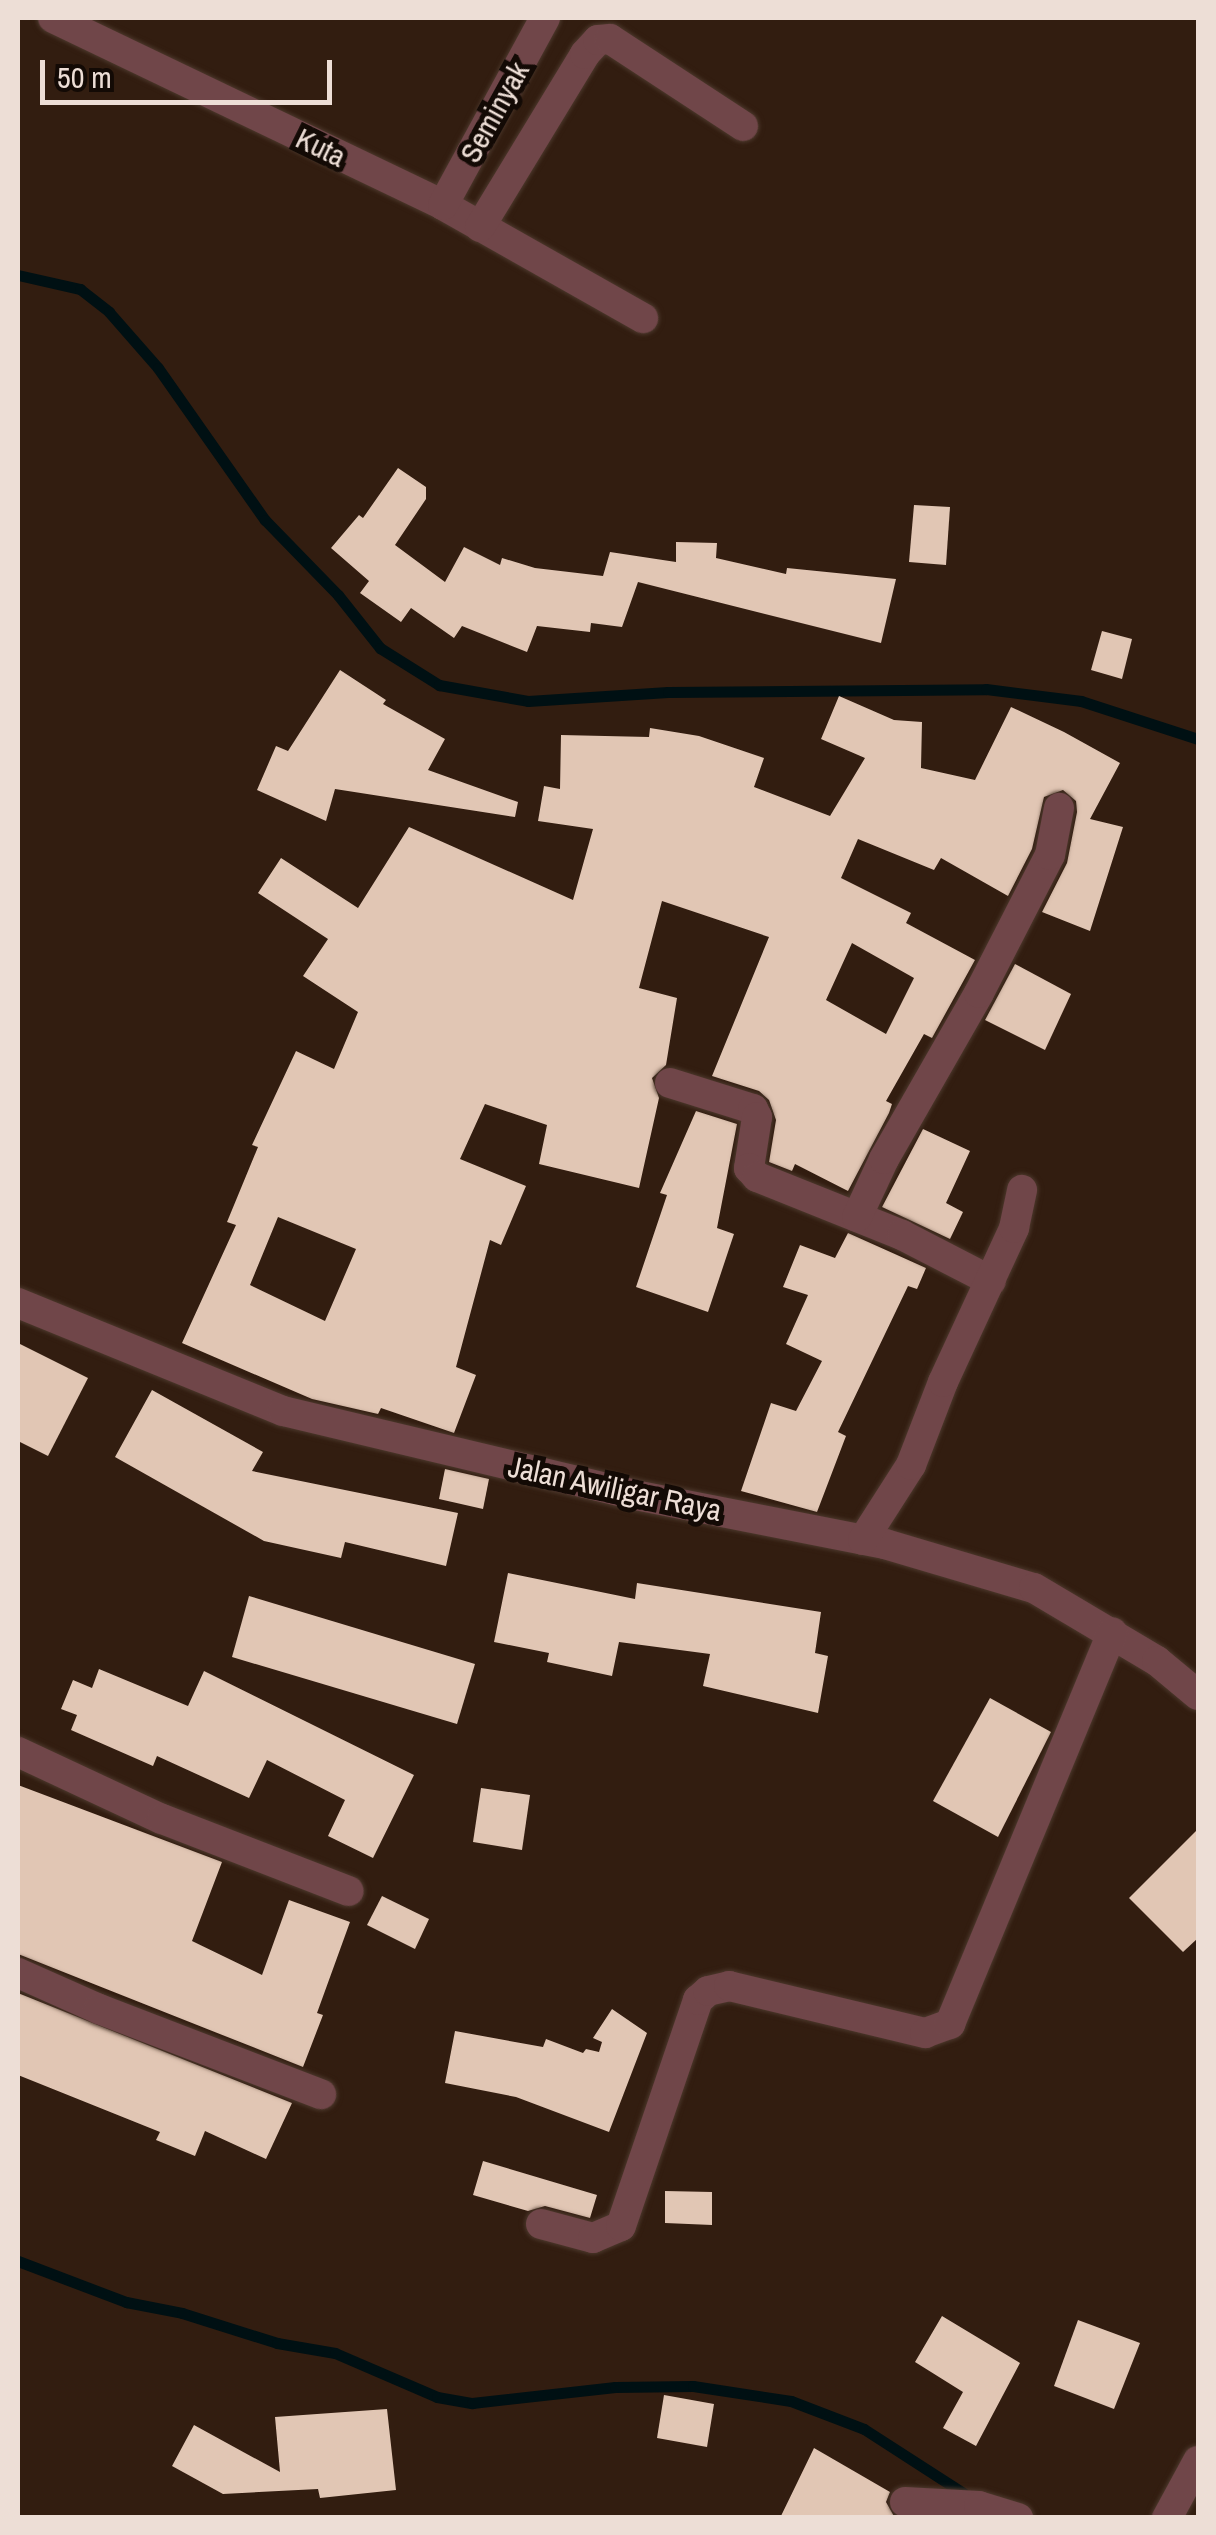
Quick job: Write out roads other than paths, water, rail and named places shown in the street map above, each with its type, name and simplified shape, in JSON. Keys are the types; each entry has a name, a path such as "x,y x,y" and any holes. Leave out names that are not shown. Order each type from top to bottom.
{"street":[{"name":"Kuta","path":"53,18 443,205 643,318"},
{"name":"Seminyak","path":"443,205 545,18"},
{"path":"480,227 585,54 598,40 610,39 743,126"},
{"path":"857,1217 884,1159 1050,855 1059,808"},
{"path":"670,1083 753,1110 757,1117 749,1168 757,1176 857,1217 991,1281"},
{"path":"863,1540 911,1465 943,1382 1014,1228 1022,1190"},
{"name":"Jalan Awiligar Raya","path":"18,1302 283,1411 635,1495 863,1540 1034,1588 1112,1632 1198,1694"},
{"path":"541,2224 593,2238 622,2226 698,2000 708,1991 728,1986 924,2034 950,2024 1112,1632"},
{"path":"18,1752 162,1819 349,1892"},
{"path":"18,1973 99,2010 320,2094"},
{"path":"1166,2518 1198,2461"},
{"path":"905,2502 979,2506 1018,2518"}],"waterway":[{"path":"18,275 80,289 109,312 158,368 265,520 338,595 380,648 439,685 528,701 668,692 986,689 1081,701 1198,739"},
{"path":"18,2261 126,2302 182,2313 277,2343 335,2353 437,2397 472,2403 615,2387 693,2386 791,2401 864,2429 971,2498"}]}
